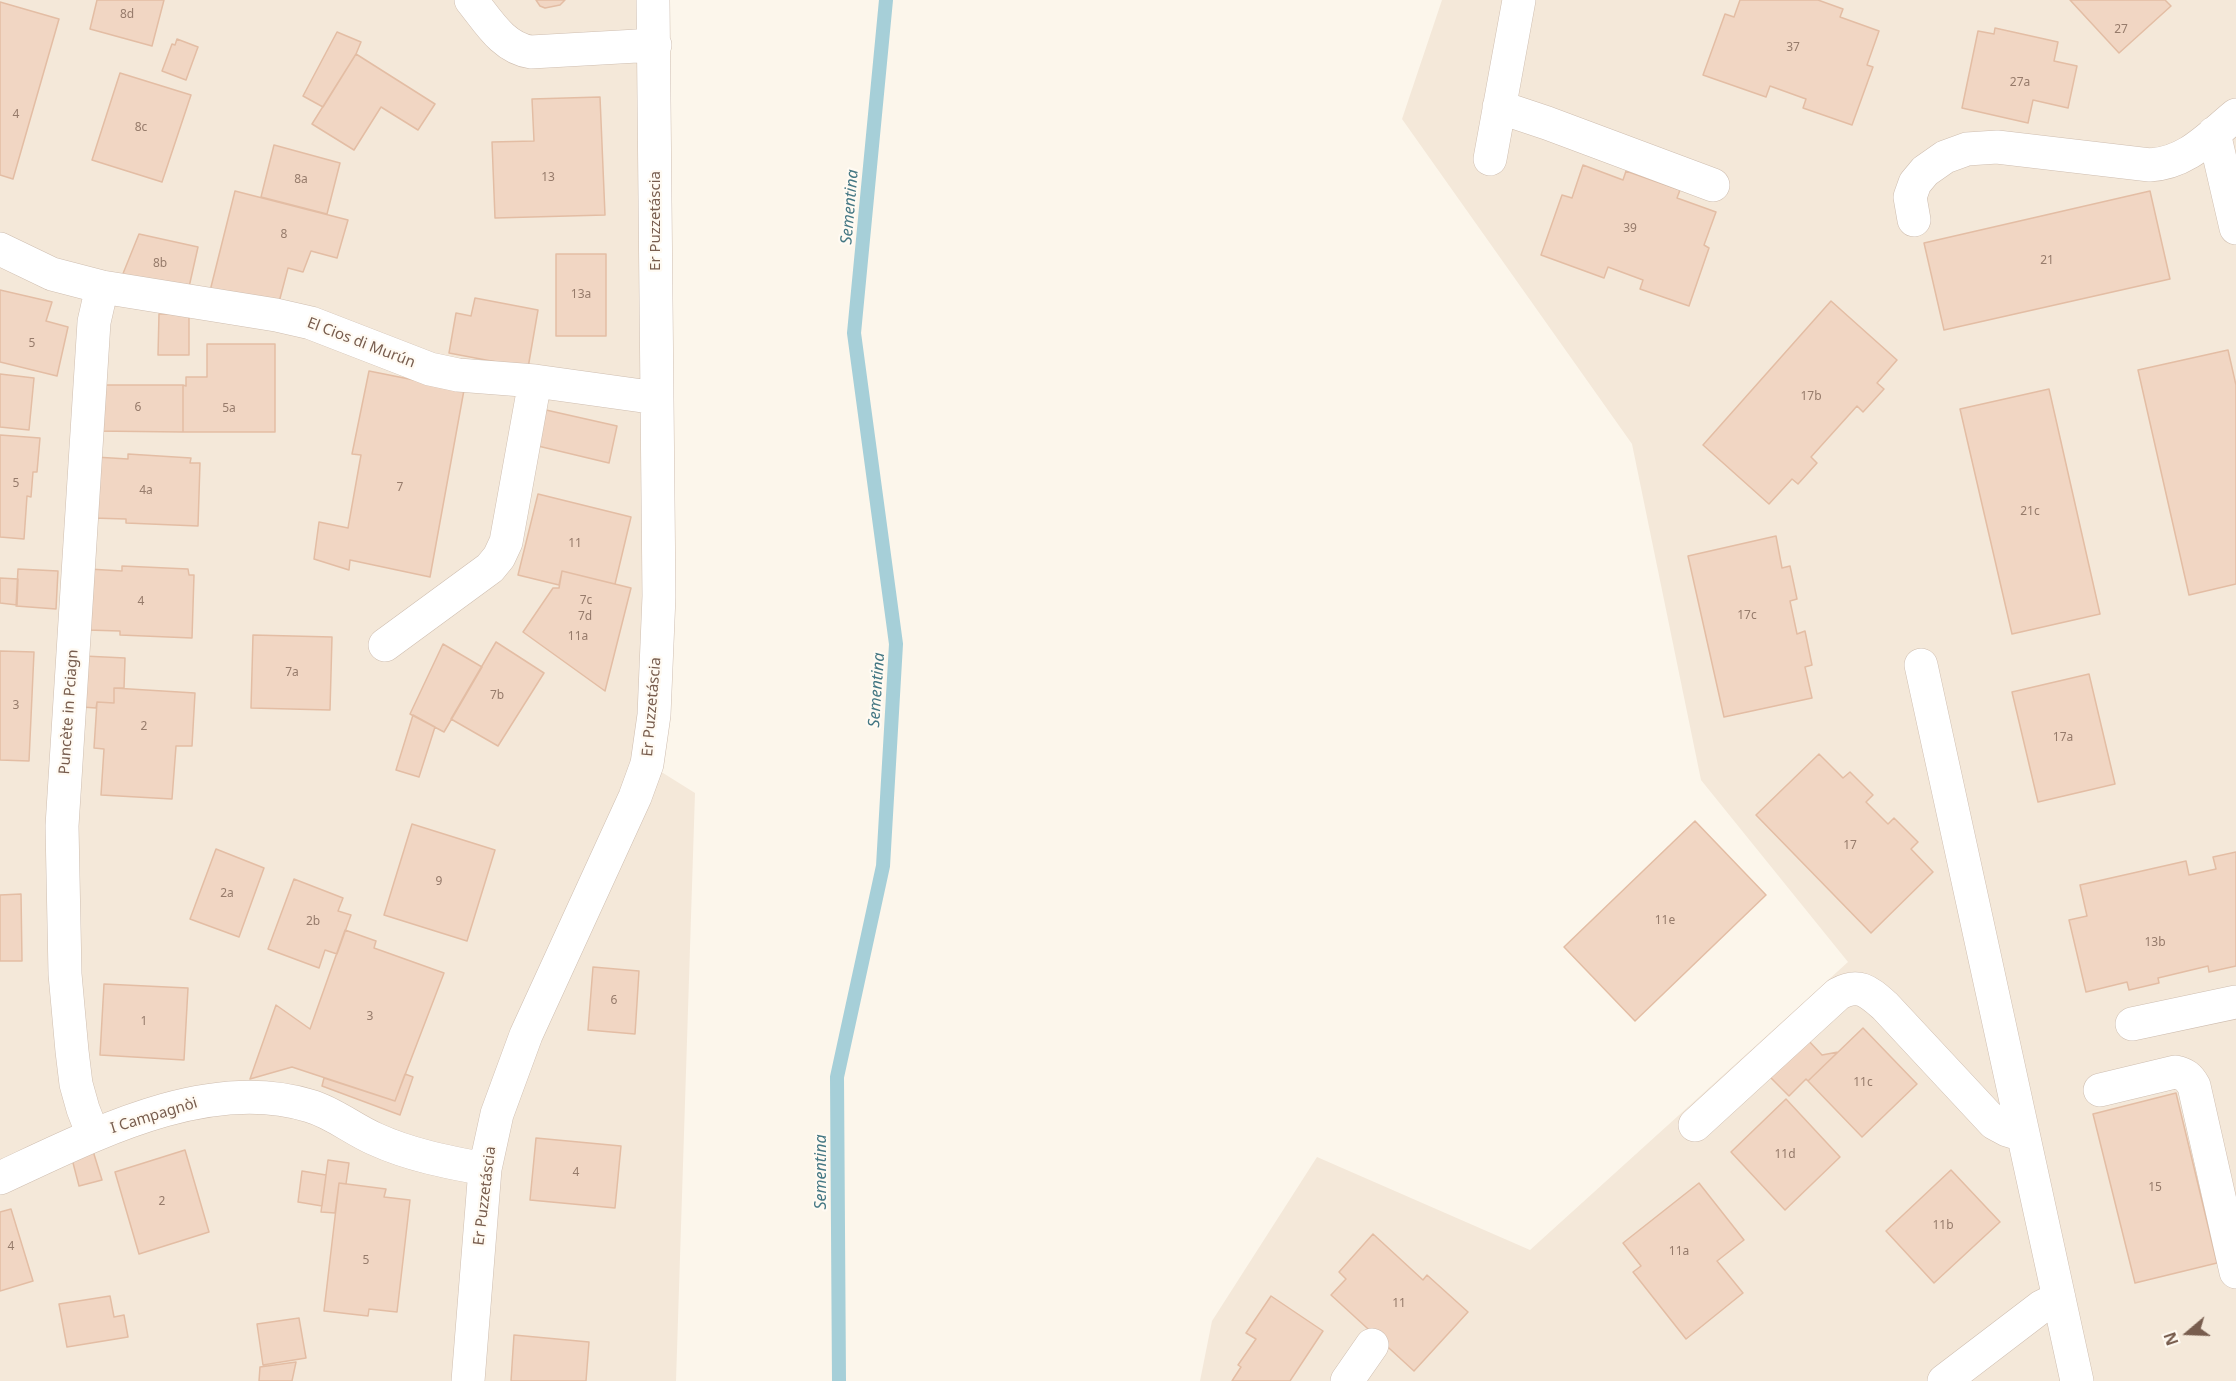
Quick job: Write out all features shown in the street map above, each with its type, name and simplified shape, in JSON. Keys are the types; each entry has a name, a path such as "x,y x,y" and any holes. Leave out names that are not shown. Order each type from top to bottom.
{"street":[{"path":"471,0 502,39 521,51 655,45"},
{"name":"Er Puzzetáscia","path":"468,1381 485,1169 497,1114 526,1035 635,797 647,764 654,715 659,596 653,0"},
{"path":"1490,159 1519,0"},
{"path":"1499,107 1713,185"},
{"path":"1914,220 1910,196 1915,183 1925,171 1945,157 1967,149 1997,147 2150,165 2167,164 2188,155 2225,124"},
{"path":"2225,124 2236,228"},
{"name":"El Cios di Murún","path":"0,249 52,274 102,287 276,315 311,323 430,369 458,375 536,381 657,398"},
{"name":"Puncète in Pciagn","path":"93,1135 76,1084 72,1051 65,974 62,826 94,322 102,287"},
{"path":"385,645 490,568 499,557 506,542 536,381"},
{"path":"1921,665 2077,1381"},
{"path":"1695,1125 1838,994 1848,988 1859,988 1870,993 1885,1006 1994,1124 2023,1135"},
{"path":"2132,1024 2236,1002"},
{"path":"2100,1090 2175,1072 2190,1078 2234,1251"},
{"name":"I Campagnòi","path":"0,1178 93,1135 172,1108 202,1101 259,1098 311,1106 395,1148 429,1158 485,1169"},
{"path":"1944,1381 2041,1307 2059,1298"},
{"path":"1347,1381 1372,1345"}],"shaded area":[{"path":"0,0 653,0 647,763 695,793 676,1381 0,1381"},
{"path":"1442,0 2236,0 2236,1381 1200,1381 1212,1321 1317,1157 1530,1250 1848,962 1701,780 1632,444 1402,119"}],"building":[{"path":"97,0 164,0 152,46 90,29"},
{"path":"536,0 565,0 560,5 545,8 540,6"},
{"path":"1740,0 1818,0 1843,9 1840,17 1879,31 1867,65 1873,67 1852,125 1803,108 1806,99 1770,86 1766,97 1703,75 1725,14 1734,17"},
{"path":"2070,0 2165,0 2171,6 2119,53"},
{"path":"0,2 59,19 13,179 0,175"},
{"path":"1995,28 2058,42 2054,61 2077,66 2068,108 2033,100 2028,123 1962,108 1978,31 1994,34"},
{"path":"337,32 361,42 323,107 303,96"},
{"path":"177,39 198,47 186,80 162,71 172,44 175,45"},
{"path":"356,54 435,104 418,130 381,107 354,150 312,124"},
{"path":"120,73 191,95 162,182 92,160"},
{"path":"600,97 605,215 495,218 492,142 534,141 532,99"},
{"path":"274,145 340,163 327,214 261,197"},
{"path":"1583,165 1623,180 1626,171 1680,190 1677,198 1716,212 1704,245 1709,248 1689,306 1640,289 1643,280 1608,267 1604,278 1541,255 1562,195 1572,198"},
{"path":"235,191 348,220 337,258 311,251 303,272 288,268 278,306 209,295"},
{"path":"2150,191 2170,279 1944,330 1924,243"},
{"path":"139,234 198,247 187,296 120,281"},
{"path":"556,254 606,254 606,336 556,336"},
{"path":"0,290 52,302 46,321 68,327 57,376 0,362"},
{"path":"475,298 538,310 528,368 449,353 456,313 471,316"},
{"path":"1831,301 1897,360 1877,383 1884,389 1863,412 1857,406 1811,457 1817,463 1798,484 1792,479 1769,504 1703,445"},
{"path":"159,314 189,314 189,355 158,355"},
{"path":"207,344 275,344 275,432 183,432 183,385 186,386 186,377 207,377"},
{"path":"2228,350 2236,385 2236,584 2189,595 2138,370"},
{"path":"369,371 464,390 430,577 350,560 349,570 314,559 319,522 348,528 361,455 352,454"},
{"path":"0,374 34,378 29,430 0,427"},
{"path":"93,385 183,385 183,432 93,431"},
{"path":"2049,389 2100,614 2012,634 1960,409"},
{"path":"546,410 617,426 609,463 538,446"},
{"path":"0,435 40,438 37,472 33,472 31,497 27,496 24,539 0,537"},
{"path":"128,454 191,458 190,463 200,463 198,526 126,523 126,519 92,518 95,457 128,459"},
{"path":"538,494 631,517 615,584 562,571 559,585 518,575"},
{"path":"1776,536 1782,568 1790,566 1797,599 1790,601 1797,634 1805,631 1812,665 1805,667 1812,698 1724,717 1688,556"},
{"path":"122,566 188,569 189,575 194,575 192,638 120,635 120,631 87,630 89,569 122,571"},
{"path":"18,569 58,571 56,609 16,606"},
{"path":"562,571 631,588 605,691 523,632 553,588 559,588"},
{"path":"0,578 18,579 17,605 0,603"},
{"path":"253,635 332,637 330,710 251,708"},
{"path":"496,642 544,673 498,746 451,719"},
{"path":"443,644 482,667 444,732 410,714"},
{"path":"0,651 34,652 29,761 0,760"},
{"path":"84,656 125,658 124,688 114,688 114,703 97,702 96,708 82,707"},
{"path":"2089,674 2115,784 2038,802 2012,692"},
{"path":"114,688 195,693 192,746 176,746 172,799 101,795 104,749 94,748 97,702 114,703"},
{"path":"413,715 435,727 419,777 396,770"},
{"path":"1819,754 1843,778 1850,772 1873,795 1866,802 1888,824 1894,818 1918,842 1911,849 1933,872 1871,933 1756,815"},
{"path":"1695,821 1766,895 1635,1021 1564,947"},
{"path":"412,824 495,850 467,941 384,915"},
{"path":"216,849 264,868 239,937 190,919"},
{"path":"2236,852 2236,966 2209,972 2208,966 2158,978 2159,983 2129,990 2127,982 2086,992 2069,920 2087,916 2080,885 2186,861 2189,875 2216,869 2213,857"},
{"path":"294,879 343,898 338,911 351,915 337,954 325,950 319,968 268,949"},
{"path":"21,894 22,961 0,961 0,895"},
{"path":"345,930 376,941 374,948 444,973 395,1101 292,1067 250,1079 276,1005 310,1029"},
{"path":"593,967 639,971 635,1034 588,1030"},
{"path":"104,984 188,988 184,1060 100,1055"},
{"path":"1863,1028 1917,1084 1862,1137 1808,1081"},
{"path":"1807,1039 1822,1055 1838,1052 1789,1096 1769,1076"},
{"path":"405,1074 413,1077 400,1115 322,1086 324,1078 395,1101"},
{"path":"2176,1093 2217,1263 2135,1283 2093,1114"},
{"path":"1786,1099 1840,1157 1785,1210 1731,1152"},
{"path":"536,1138 621,1146 615,1208 530,1200"},
{"path":"185,1150 209,1232 139,1254 115,1172"},
{"path":"93,1151 102,1180 79,1186 72,1159"},
{"path":"328,1160 349,1163 346,1184 339,1183 335,1213 321,1212"},
{"path":"1951,1170 2000,1222 1934,1283 1886,1231"},
{"path":"302,1171 326,1175 322,1206 298,1202"},
{"path":"339,1183 386,1189 384,1197 410,1200 397,1312 369,1309 368,1316 324,1311"},
{"path":"1699,1183 1744,1240 1717,1261 1743,1293 1686,1339 1633,1272 1641,1266 1623,1243"},
{"path":"11,1209 33,1281 0,1291 0,1212"},
{"path":"1373,1234 1423,1280 1427,1275 1468,1312 1414,1371 1331,1295 1346,1279 1339,1272"},
{"path":"110,1296 114,1317 124,1315 128,1337 67,1347 59,1304"},
{"path":"1271,1296 1323,1331 1290,1381 1232,1381 1241,1367 1238,1365 1256,1339 1246,1333"},
{"path":"299,1318 306,1358 263,1365 257,1324"},
{"path":"514,1335 589,1342 586,1381 511,1381"},
{"path":"296,1362 292,1381 259,1381 260,1367"}],"waterway":[{"name":"Sementina","path":"839,1381 837,1077 883,866 896,644 854,333 886,0"}]}
